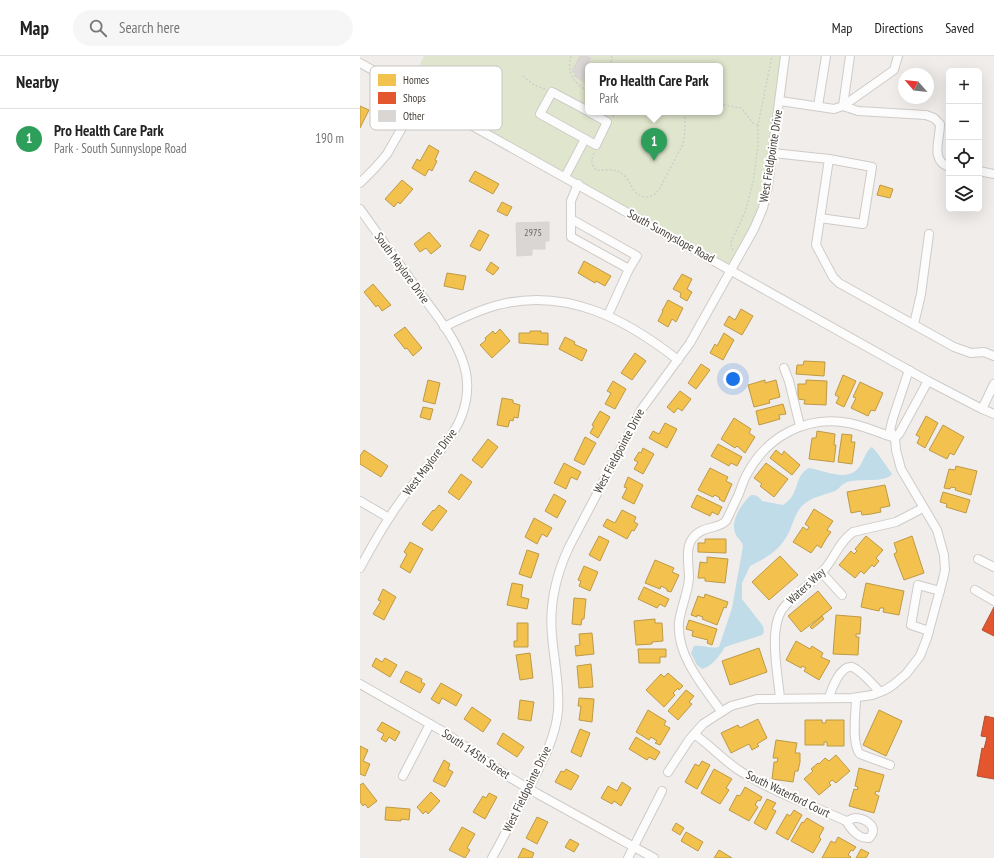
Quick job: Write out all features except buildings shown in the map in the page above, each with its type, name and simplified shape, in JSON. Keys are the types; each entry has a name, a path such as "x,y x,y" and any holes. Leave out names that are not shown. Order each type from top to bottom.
{"street":[{"name":"West Fieldpointe Drive","path":"492,858 545,757 554,732 558,711 558,687 551,615 554,589 560,567 641,410 690,343 754,229 763,208 768,186 785,56"},
{"path":"818,106 826,56"},
{"path":"843,106 850,56"},
{"path":"780,101 834,108 843,106 894,70 898,56"},
{"name":"South Sunnyslope Road","path":"360,63 370,68"},
{"path":"585,110 552,92 540,114 596,145 607,122 594,115"},
{"path":"843,106 858,111 926,115 934,118 940,124 937,155 942,164 946,166"},
{"path":"360,183 387,154 401,130"},
{"name":"South Sunnyslope Road","path":"481,130 982,410 994,419"},
{"path":"565,177 585,139"},
{"path":"773,153 829,159 872,166 863,224 820,218"},
{"path":"829,159 816,245 833,277 839,283 954,347 971,353 984,352 994,356"},
{"path":"982,172 994,174"},
{"path":"578,184 571,201 571,237 629,269"},
{"name":"South Maylore Drive","path":"360,209 444,327"},
{"path":"571,219 637,256 629,269 608,315"},
{"path":"914,324 921,294 929,234"},
{"path":"444,327 480,310 497,305 519,301 552,300 574,304 608,315 643,334 678,360"},
{"name":"West Maylore Drive","path":"360,568 389,518 406,493 453,432 464,410 467,395 467,383 464,365 453,340 444,327"},
{"path":"784,368 789,381 800,426"},
{"path":"668,772 694,734 703,724 721,711 731,706 748,701 780,698 856,698 880,692 893,685 914,665 923,649 929,631 945,570 944,555 937,530 901,469 896,450 895,438 890,430 909,370"},
{"path":"895,438 899,434 928,381"},
{"path":"982,410 994,384"},
{"name":"South Sunnyslope Road","path":"982,410 994,414"},
{"path":"721,711 681,649 679,622 687,593 689,578 688,549 690,542 697,533 706,528 723,524 726,521 747,473 757,458 780,436 800,426 821,422 848,423 895,438"},
{"path":"360,501 389,518"},
{"name":"Waters Way","path":"780,698 775,631 777,619 784,606 822,573 840,546 853,532 896,522 923,508"},
{"path":"978,559 994,567"},
{"path":"822,573 842,595"},
{"path":"929,631 911,625 918,586 940,591"},
{"path":"975,590 994,601"},
{"path":"828,698 840,674 845,668 848,667 858,670 880,692"},
{"name":"South 145th Street","path":"360,684 444,732 528,789 654,858"},
{"path":"856,698 855,738 857,751 860,754 890,765"},
{"path":"403,776 430,724"},
{"name":"South Waterford Court","path":"694,734 747,775 846,821"},
{"path":"628,858 662,791"}],"path":[{"path":"571,56 570,68 573,80 585,90"},
{"path":"734,251 731,242 745,212 753,182 758,146 758,125 772,56"},
{"path":"523,76 534,86 542,87 552,92"},
{"path":"723,104 741,108 753,123 758,125"},
{"path":"596,145 592,158 592,165 596,170 613,170 621,173 637,195 647,198 659,190 683,144 685,115"}],"green space":[{"path":"424,56 785,56 763,208 731,270 480,130 502,130 502,66 419,66"}],"water":[{"path":"872,447 878,453 892,474 883,479 877,480 850,481 835,491 813,498 800,508 782,543 768,556 750,566 742,583 742,599 763,626 764,632 762,635 725,647 709,666 702,669 697,665 691,653 694,646 713,648 719,647 732,608 743,546 736,535 734,525 737,514 743,503 751,495 753,495 759,497 762,501 783,505 789,501 795,491 798,480 804,471 809,468 838,475 852,473 858,469 867,452"}],"place":[{"name":"Pro Health Care Park","path":"654,161"}]}
